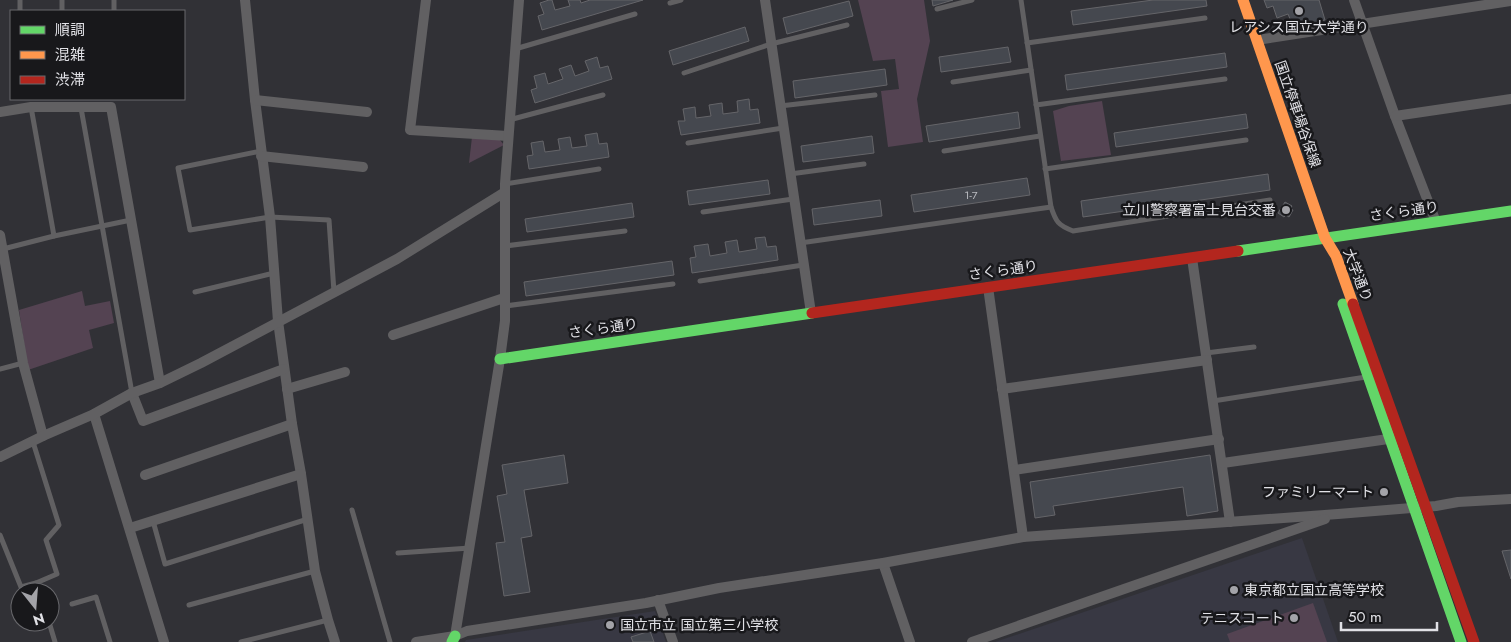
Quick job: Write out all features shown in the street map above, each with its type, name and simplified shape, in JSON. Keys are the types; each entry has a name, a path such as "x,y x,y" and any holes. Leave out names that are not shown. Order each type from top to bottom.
{"street":[{"path":"245,0 261,154 270,217 278,321 284,369 315,571 335,642"},
{"path":"426,0 410,130 508,136"},
{"path":"454,639 505,320 505,188 519,0"},
{"path":"765,0 811,313"},
{"name":"国立停車場谷保線","path":"1243,0 1325,238"},
{"path":"1354,0 1395,116 1436,222"},
{"path":"1435,0 1437,11"},
{"path":"1256,40 1511,1"},
{"path":"1395,116 1511,99"},
{"path":"255,100 367,112"},
{"path":"0,112 63,103 81,108 113,105 160,383"},
{"path":"261,154 363,167"},
{"path":"0,457 94,414 132,393 160,383 201,363 334,293 397,259 505,188"},
{"name":"さくら通り","path":"500,358 1511,211"},
{"path":"0,235 23,363 43,436"},
{"name":"大学通り","path":"1325,238 1336,256 1373,376 1395,438 1420,507 1474,642"},
{"path":"1192,258 1230,522"},
{"path":"988,287 1023,536"},
{"path":"393,335 504,302"},
{"path":"1002,389 1207,356"},
{"path":"132,393 143,421 284,369"},
{"path":"287,389 345,372"},
{"path":"94,414 164,642"},
{"path":"145,475 292,424"},
{"path":"1223,464 1395,438"},
{"path":"1014,470 1219,439"},
{"path":"130,528 301,474"},
{"path":"416,642 454,639 467,632 719,588 883,563 1023,536 1338,514 1458,502 1511,499"},
{"name":"大学通り","path":"1420,507 1461,642"},
{"path":"972,642 1338,514"},
{"path":"883,563 910,642"},
{"path":"658,600 673,642"}],"lane":[{"path":"670,3 681,0"},
{"path":"937,9 972,0"},
{"path":"1021,0 1051,207 1054,217 1060,226 1073,231 1270,200"},
{"path":"514,49 635,14"},
{"path":"1027,43 1205,18"},
{"path":"684,73 771,44 847,26"},
{"path":"952,82 1031,70"},
{"path":"1036,105 1225,79"},
{"path":"509,120 603,95"},
{"path":"780,106 875,95"},
{"path":"31,107 54,236"},
{"path":"81,108 132,393"},
{"path":"688,143 783,128"},
{"path":"944,151 1040,136"},
{"path":"1045,169 1246,140"},
{"path":"261,154 178,168 190,230 270,217 329,220 334,293"},
{"path":"790,174 864,164"},
{"path":"505,188 599,169"},
{"path":"703,212 794,199"},
{"path":"800,243 1051,207"},
{"path":"2,250 54,236 132,220"},
{"path":"505,246 625,231"},
{"path":"700,281 803,265"},
{"path":"195,292 274,273"},
{"path":"504,302 673,284"},
{"path":"1207,356 1254,348"},
{"path":"0,368 23,363"},
{"path":"1214,401 1373,376"},
{"path":"33,442 59,525 46,540 57,574 38,582"},
{"path":"352,510 390,642"},
{"path":"152,521 165,564 308,519"},
{"path":"0,535 19,582"},
{"path":"398,553 470,548"},
{"path":"189,605 315,571"},
{"path":"72,604 96,597 110,642"},
{"path":"241,642 328,620"}],"shaded area":[{"path":"858,0 924,0 930,41 917,99 923,142 888,147 881,91 899,89 895,59 873,61"},
{"path":"1102,101 1111,155 1061,161 1053,111 1069,106"},
{"path":"472,137 499,139 504,145 469,163"},
{"path":"82,291 85,306 110,301 114,323 89,330 93,348 28,370 19,310"},
{"name":"東京都立国立高等学校","path":"1302,538 1338,642 995,642"},
{"name":"テニスコート","path":"1313,603 1327,642 1230,642 1227,634"},
{"name":"国立市立 国立第三小学校","path":"655,611 666,642 465,642 466,640"}],"building":[{"path":"552,0 555,10 570,6 568,0 580,0 581,3 590,0 643,0 542,30 538,16 544,14 540,3"},
{"path":"932,0 953,0 933,6"},
{"path":"1153,0 1206,0 1207,6 1073,25 1071,11"},
{"name":"レアシス国立大学通り","path":"1264,0 1319,0 1325,20 1293,26 1288,14 1277,18 1273,6 1267,8"},
{"path":"849,1 853,16 787,34 783,18"},
{"path":"745,27 749,41 673,65 669,51"},
{"path":"1008,47 1011,62 941,72 939,57"},
{"path":"1225,53 1227,67 1067,90 1065,75"},
{"path":"597,57 600,68 608,66 612,79 535,103 531,90 537,88 534,76 545,73 548,84 563,79 559,69 571,65 575,76 589,71 585,61"},
{"path":"885,69 887,85 795,98 793,81"},
{"path":"749,99 750,110 758,109 760,123 681,135 678,121 685,121 683,109 695,107 696,118 711,116 709,105 722,103 723,114 738,112 737,101"},
{"path":"1018,112 1020,128 929,142 926,126"},
{"path":"1246,114 1248,128 1116,147 1114,133"},
{"path":"597,133 599,144 607,143 609,157 529,169 527,156 533,155 531,143 543,141 545,152 560,150 558,139 570,137 572,148 587,146 585,135"},
{"path":"872,136 874,153 803,162 801,146"},
{"path":"1268,174 1270,190 1083,217 1081,201"},
{"path":"1027,178 1030,195 914,212 911,195"},
{"path":"768,180 770,194 689,205 687,191"},
{"path":"880,200 882,216 814,225 812,209"},
{"path":"1285,202 1292,206 1290,209 1293,210 1289,217 1286,215 1284,217 1278,213"},
{"path":"632,203 634,217 527,232 525,219"},
{"path":"765,237 767,247 776,246 778,260 692,273 690,258 696,257 694,246 708,244 710,256 727,253 725,242 737,240 739,252 757,249 755,238"},
{"path":"672,261 674,275 526,296 524,282"},
{"path":"564,455 568,483 524,490 532,536 521,538 530,592 504,596 496,543 505,542 497,496 507,494 502,465"},
{"path":"1210,455 1218,511 1187,516 1183,487 1053,506 1055,515 1035,518 1030,482"},
{"path":"1511,550 1511,579 1502,551"},
{"path":"650,631 654,642 633,642 631,637"}],"traffic: fast":[{"path":"1238,251 1511,211"},
{"path":"1343,304 1461,642"},
{"path":"500,359 812,313"},
{"path":"452,642 455,636"}],"traffic: slow":[{"path":"1243,0 1325,238 1336,256 1353,304"}],"traffic: jam":[{"path":"812,313 1238,251"},
{"path":"1353,304 1474,642"}],"place":[{"name":"レアシス国立大学通り","path":"1299,11"},
{"name":"立川警察署富士見台交番","path":"1286,210"},
{"name":"ファミリーマート","path":"1384,492"},
{"name":"東京都立国立高等学校","path":"1234,590"},
{"name":"テニスコート","path":"1294,618"},
{"name":"国立市立 国立第三小学校","path":"610,625"}]}
